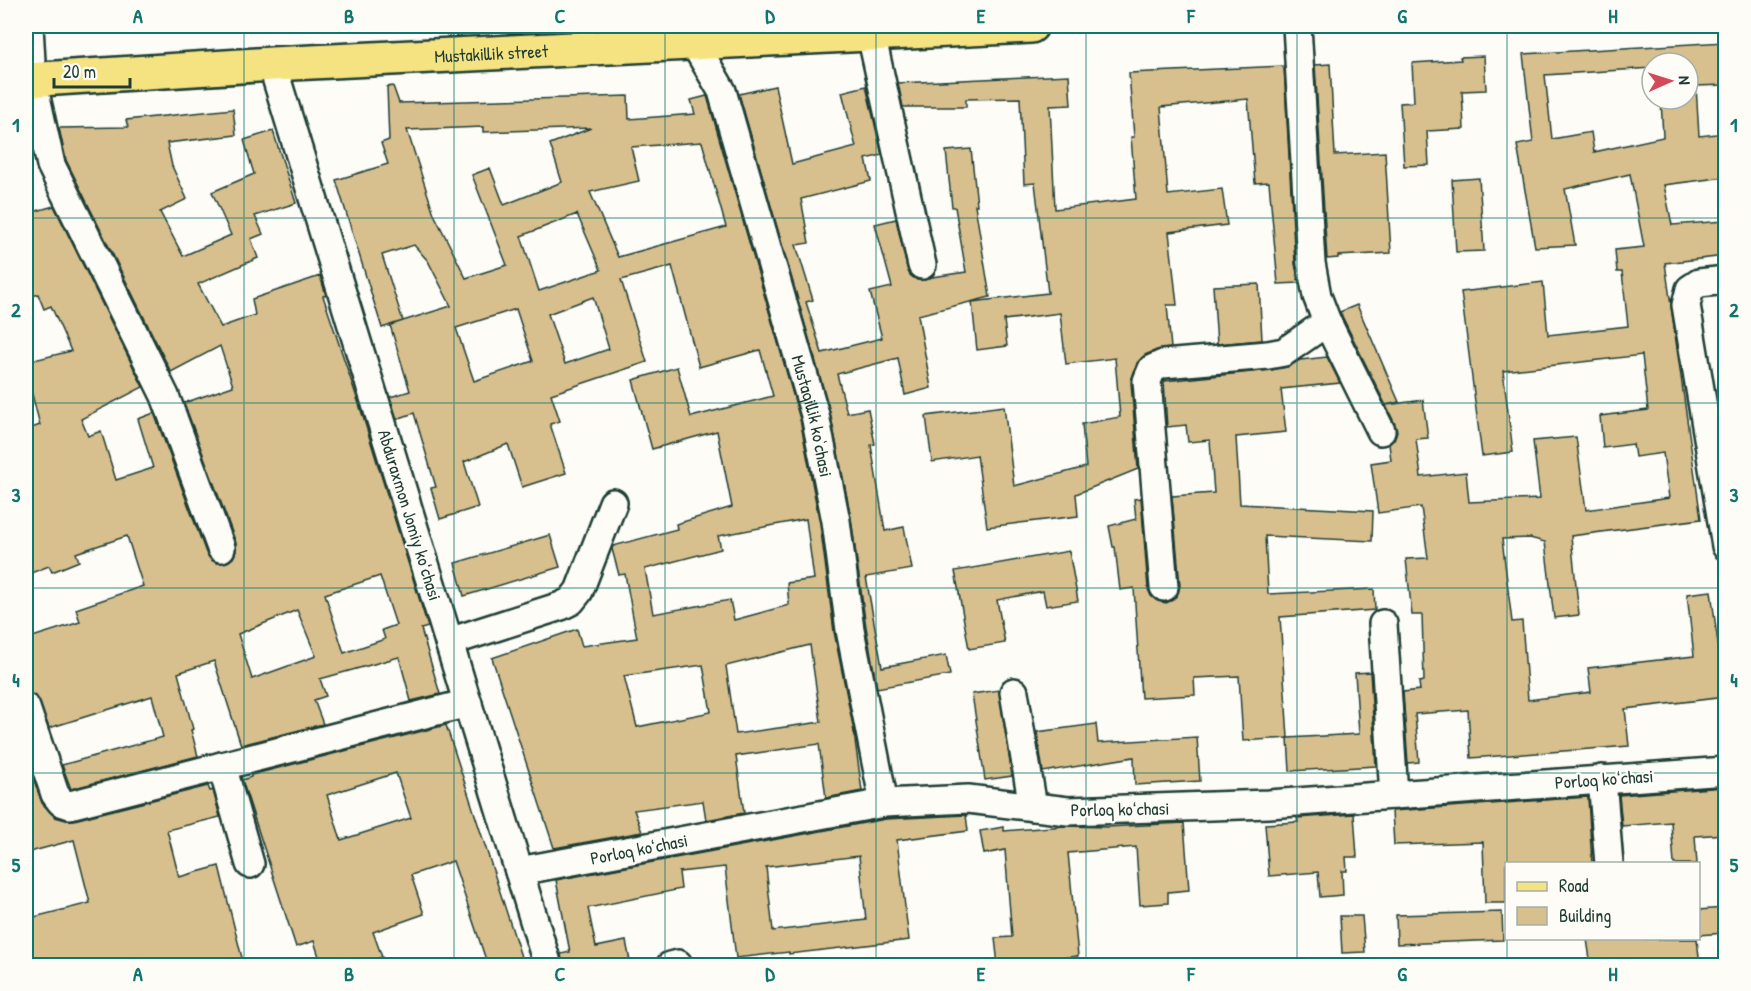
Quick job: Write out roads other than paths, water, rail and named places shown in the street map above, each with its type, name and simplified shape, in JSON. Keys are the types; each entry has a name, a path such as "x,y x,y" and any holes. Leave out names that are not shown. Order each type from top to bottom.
{"main road":[{"name":"Mustakillik street","path":"29,80 272,64 694,42 730,33 871,34 1031,26"}],"street":[{"path":"29,26 29,80 51,165 165,396 220,548"},
{"path":"1296,26 1311,263 1317,296 1327,322 1381,431"},
{"path":"871,34 922,265"},
{"name":"Mustaqillik ko‘chasi","path":"694,42 722,91 815,415 836,521 850,630 884,803"},
{"name":"Abduraxmon Jomiy koʻchasi","path":"272,64 548,966"},
{"path":"1725,280 1699,283 1690,289 1686,305 1725,546"},
{"path":"1164,587 1147,381 1152,369 1163,364 1268,356 1284,352 1327,322"},
{"path":"449,642 571,601 579,591 613,503"},
{"path":"1383,624 1394,795"},
{"path":"1014,692 1033,807"},
{"path":"26,708 55,794 61,802 70,805 468,703"},
{"path":"222,766 250,864"},
{"name":"Porloq koʻchasi","path":"519,871 884,803 968,799 1068,811 1269,804 1725,771"},
{"path":"1602,779 1609,862"}]}
